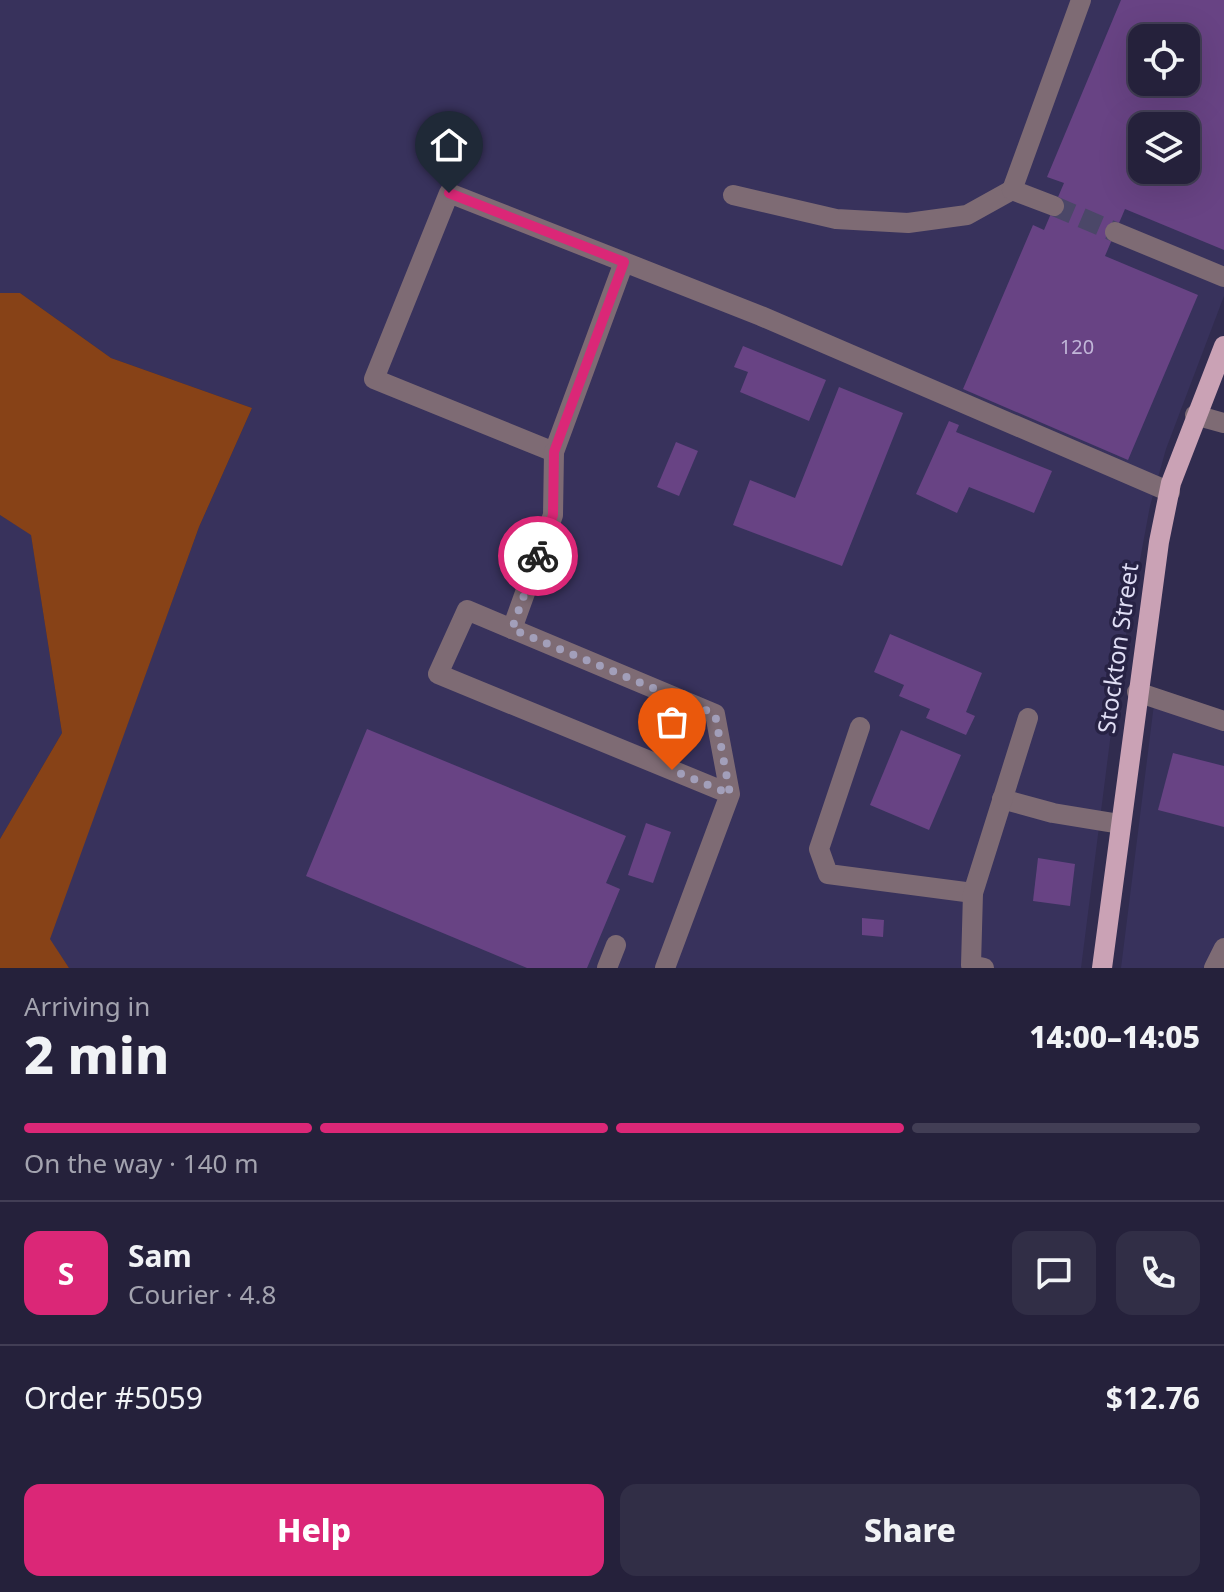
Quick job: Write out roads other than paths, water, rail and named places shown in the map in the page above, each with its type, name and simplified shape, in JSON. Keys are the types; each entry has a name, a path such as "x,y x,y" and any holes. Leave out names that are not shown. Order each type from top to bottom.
{"main road":[{"name":"Stockton Street","path":"1102,968 1137,692 1170,492 1195,415 1224,346"}],"street":[{"path":"733,195 836,219 908,223 967,215 1012,190 1081,0"},
{"path":"1012,190 1054,206"},
{"path":"554,452 374,379 449,193 761,316 1170,492"},
{"path":"1115,232 1224,277"},
{"path":"512,629 553,515 554,452 624,262"},
{"path":"1195,415 1224,423"},
{"path":"665,968 730,794 715,714 467,610 438,674 730,794"},
{"path":"1137,692 1224,721"},
{"path":"984,968 971,965 973,893 1028,718"},
{"path":"860,727 819,849 828,874 973,893"},
{"path":"1002,799 1053,813 1120,824"},
{"path":"607,968 616,945"},
{"path":"1214,968 1224,948"}],"tunnel":[{"path":"1054,206 1115,232"}]}
